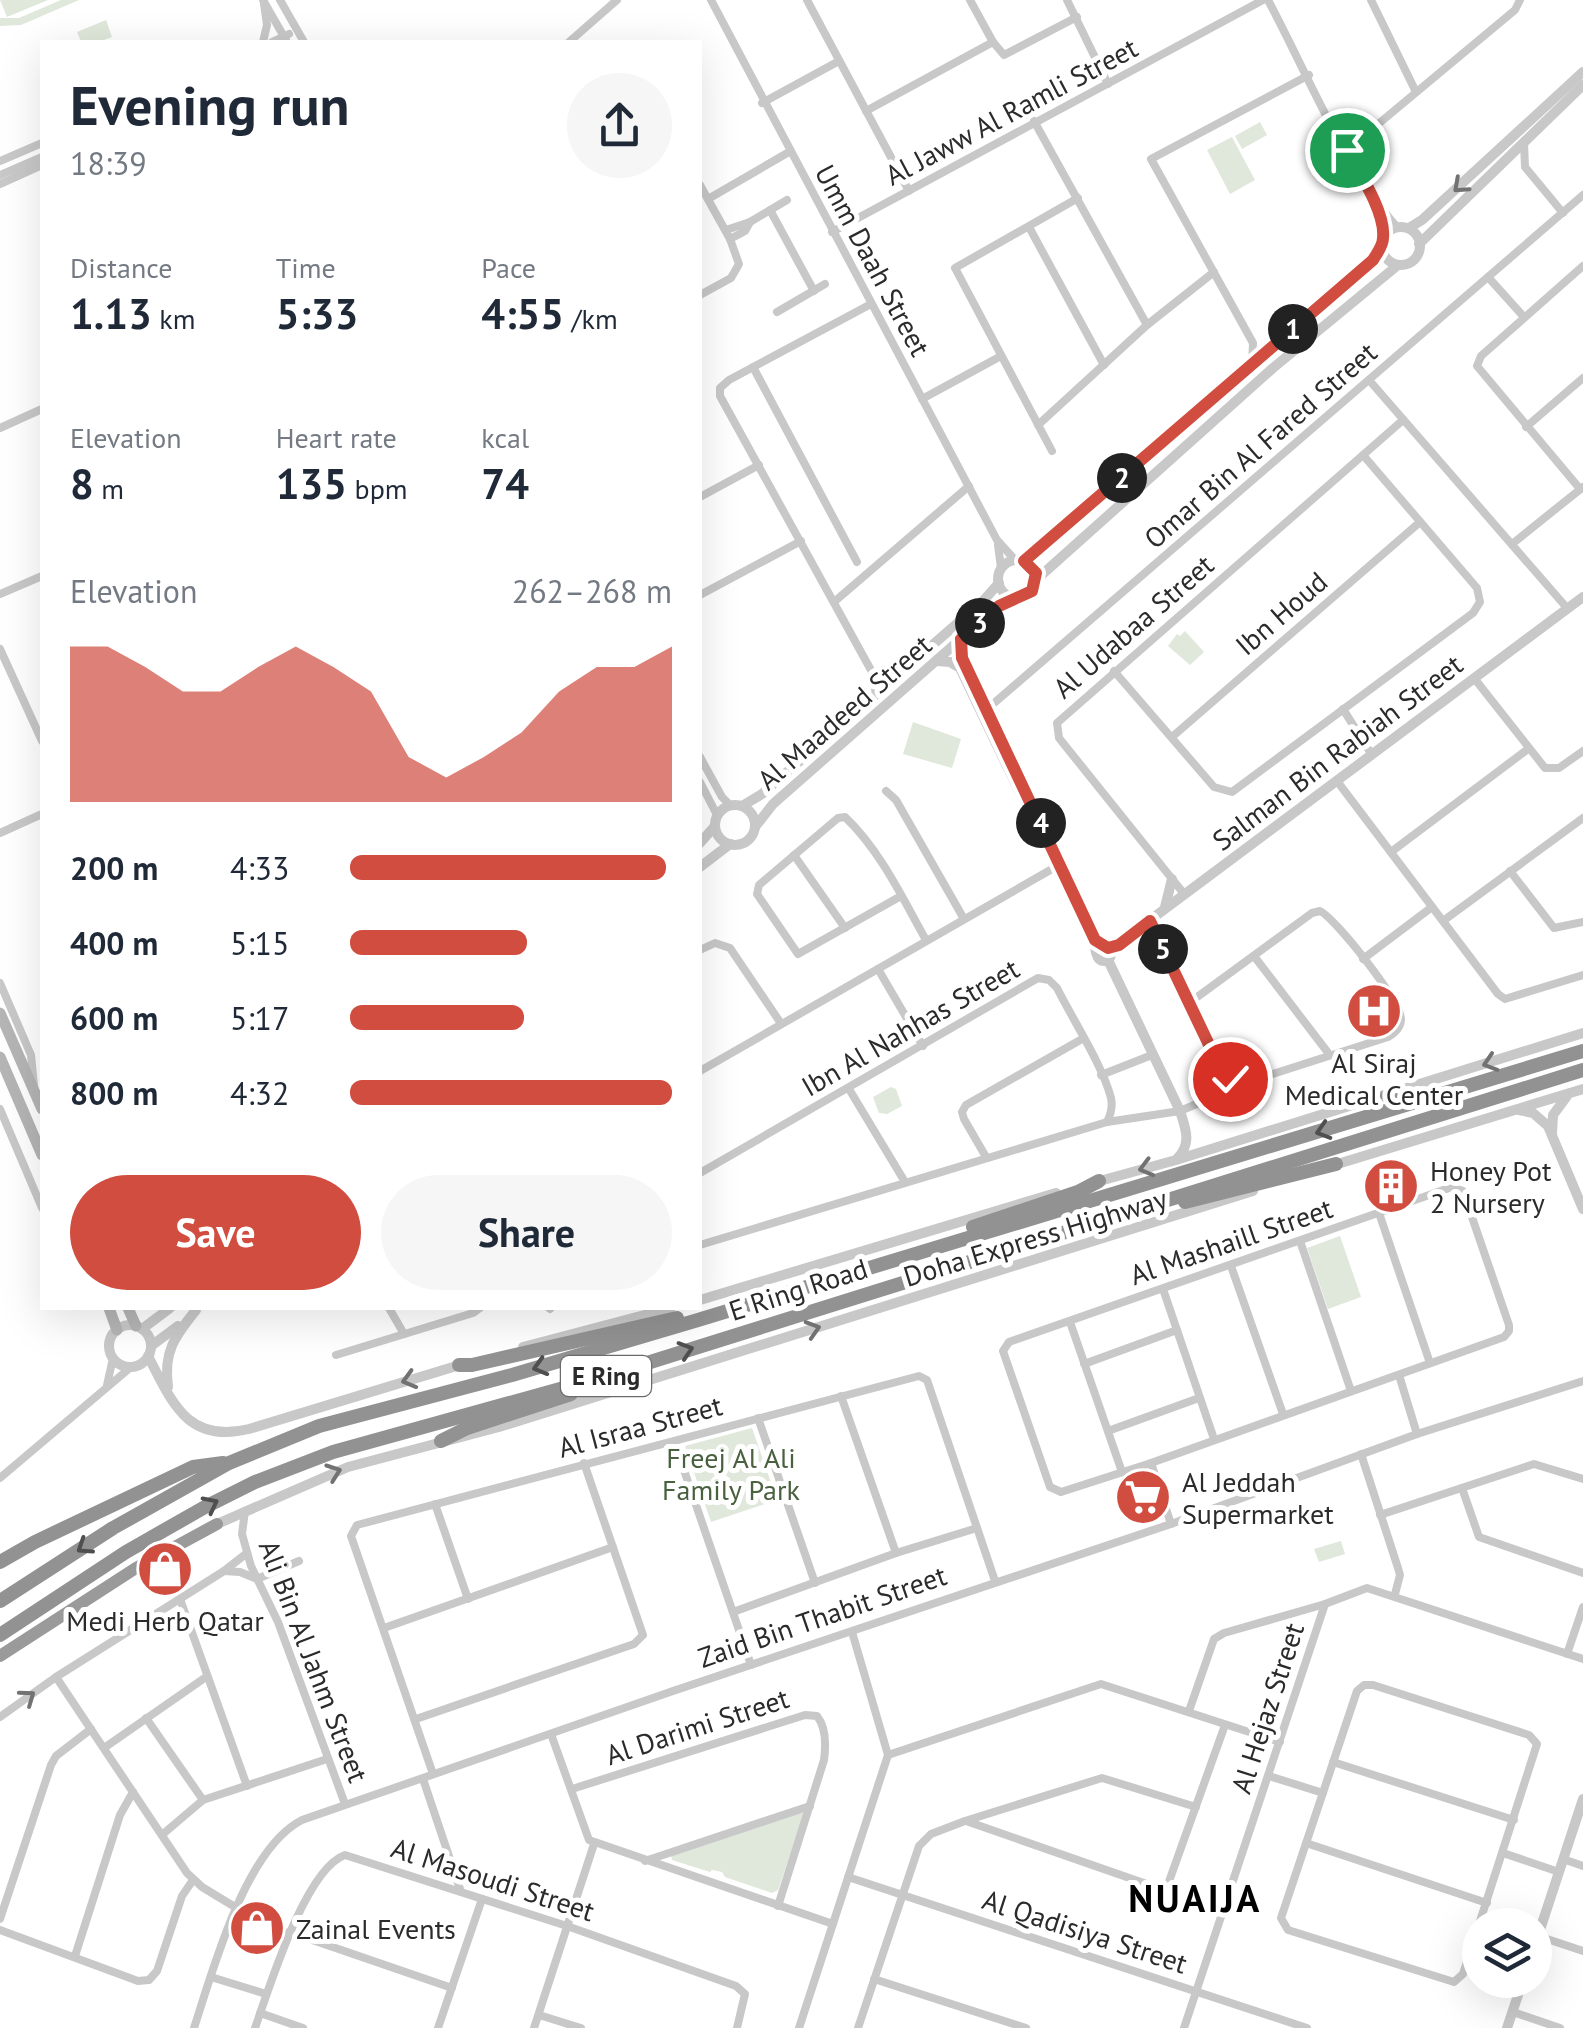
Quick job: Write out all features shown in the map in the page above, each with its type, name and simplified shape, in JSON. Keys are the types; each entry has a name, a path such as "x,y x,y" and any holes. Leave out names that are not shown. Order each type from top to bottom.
{"highway":[{"name":"E Ring Road","path":"0,1601 113,1528 229,1463 349,1416 512,1375 698,1320 1583,1051"},
{"name":"E Ring Road","path":"0,1635 126,1552 255,1482 332,1452 596,1378 1583,1070"},
{"path":"1386,1096 1450,1093"},
{"path":"1096,1220 1336,1164"},
{"path":"935,1249 950,1236 1078,1192 1099,1181"},
{"path":"459,1365 665,1320 698,1320"},
{"path":"440,1442 467,1428 574,1392 596,1378"},
{"path":"0,1562 193,1467 229,1463"},
{"path":"0,1656 136,1568 216,1524"},
{"path":"0,1554 30,1545"}],"main road":[{"path":"0,1013 40,1104"},
{"path":"0,1057 40,1150"},
{"path":"109,1310 117,1330"},
{"path":"129,1310 139,1327"}],"street":[{"path":"263,0 286,40 297,30"},
{"path":"263,0 263,40"},
{"path":"280,0 303,40"},
{"path":"571,40 617,0"},
{"name":"Umm Daah Street","path":"711,0 762,103 997,540 1001,568"},
{"path":"808,0 909,191"},
{"path":"970,0 1002,53 1010,53 1077,17"},
{"path":"1068,0 1108,84"},
{"path":"1266,0 1370,191 1403,228 1416,235 1420,244"},
{"name":"Al Jaww Al Ramli Street","path":"832,232 1266,0"},
{"path":"1371,0 1416,92"},
{"path":"1347,150 1514,10 1520,0"},
{"path":"866,111 993,42"},
{"path":"762,103 840,61"},
{"path":"1583,72 1422,220 1383,241 1373,260 1251,366 1020,560 1001,568 999,583 1007,595 1027,595 1036,579 1273,368 1398,265 1414,260 1420,244 1583,85"},
{"path":"1251,366 1253,343 1151,159 1308,75"},
{"path":"1034,121 1147,325"},
{"path":"1524,142 1524,166 1562,213"},
{"path":"40,144 0,161 2,174 40,158"},
{"path":"708,199 789,152"},
{"path":"1502,163 1524,166"},
{"path":"0,184 40,166"},
{"path":"702,188 728,234 739,264 730,278 702,294"},
{"path":"1370,191 1386,258 1398,265"},
{"name":"Omar Bin Al Fared Street","path":"986,710 1583,195"},
{"path":"1052,451 954,268 1078,198"},
{"path":"728,234 745,230 750,222 787,200"},
{"path":"770,210 814,291"},
{"path":"1029,226 1104,365"},
{"path":"1512,544 1582,488 1477,366 1481,356 1583,266"},
{"path":"1038,425 1147,325 1214,272"},
{"path":"1488,277 1524,318"},
{"path":"778,312 825,284"},
{"path":"871,304 820,336 728,380 720,388 723,404 872,672 876,694"},
{"path":"1253,343 1272,348"},
{"path":"922,399 1000,356"},
{"path":"753,368 857,562"},
{"path":"1526,427 1583,378"},
{"path":"1369,380 1567,608"},
{"path":"0,428 40,410"},
{"name":"Al Udabaa Street","path":"1184,894 1056,732 1059,720 1403,420"},
{"path":"1114,670 1214,786 1236,792 1473,612 1480,602 1477,588 1363,455"},
{"path":"702,496 759,465"},
{"path":"834,602 969,486"},
{"name":"Ibn Houd","path":"1172,737 1420,522"},
{"name":"Umm Daah Street","path":"997,540 1020,560"},
{"path":"702,594 800,541"},
{"path":"1020,560 1033,568 1036,579"},
{"path":"0,594 40,577"},
{"name":"Al Maadeed Street","path":"736,806 762,794 999,583"},
{"name":"Salman Bin Rabiah Street","path":"1105,951 1583,596"},
{"name":"Al Maadeed Street","path":"755,827 773,804 996,608 1014,598"},
{"path":"961,639 962,658 1059,865"},
{"path":"0,648 40,737"},
{"path":"936,661 960,668 1105,951 1188,1134 1200,1144 1216,1148"},
{"path":"872,672 895,678"},
{"path":"1474,678 1545,768 1552,770 1583,752"},
{"path":"1343,709 1372,756"},
{"path":"1392,852 1528,749"},
{"path":"702,761 722,798 752,814 755,827 749,839 730,844 702,865"},
{"path":"1337,781 1490,985 1505,999 1583,975"},
{"path":"702,787 720,837 730,844"},
{"path":"886,791 896,800 964,919"},
{"path":"702,840 716,821 736,806"},
{"path":"0,833 40,815"},
{"path":"901,896 804,953 794,953 757,894 758,885 838,818 845,817 878,858 901,896 926,940"},
{"path":"1443,921 1582,820"},
{"path":"794,856 844,928"},
{"path":"702,1070 1059,865"},
{"path":"1510,871 1554,928 1583,922"},
{"path":"1163,910 1172,878"},
{"path":"1363,959 1432,907"},
{"path":"702,1244 1107,1122 1180,1111 1242,1088 1250,1081 1388,1037 1398,1029 1400,1014 1363,959 1329,916 1320,911 1190,1003"},
{"path":"1150,921 1222,1072 1230,1079 1250,1081"},
{"path":"702,949 715,943 730,948 780,1022"},
{"path":"1254,956 1329,1054"},
{"path":"878,968 922,1046"},
{"name":"Ibn Al Nahhas Street","path":"702,1173 1038,978 1049,980 1057,988 1101,1076 1112,1100 1107,1122"},
{"path":"0,983 31,1056 34,1090"},
{"name":"Doha Express Highway","path":"702,1299 966,1217 1216,1148 1583,1033"},
{"path":"986,1157 964,1119 962,1112 966,1106 1082,1039"},
{"path":"1101,1076 1152,1056"},
{"path":"849,1088 905,1182"},
{"path":"1552,1134 1557,1106 1577,1091"},
{"name":"Doha Express Highway","path":"216,1524 320,1477 584,1402 1577,1091"},
{"path":"0,1109 40,1203"},
{"path":"1514,1110 1541,1118 1552,1134 1583,1208"},
{"path":"1176,1160 1185,1148 1188,1134"},
{"name":"Al Mashaill Street","path":"1452,1187 1463,1191 1509,1330 1504,1337 1151,1463 1057,1492 1050,1487 1003,1348 1009,1342 1379,1213 1452,1187"},
{"path":"1379,1213 1430,1363"},
{"path":"1300,1241 1351,1391"},
{"path":"1231,1266 1283,1414"},
{"path":"1163,1289 1214,1439"},
{"path":"108,1385 114,1358 110,1340 117,1330 139,1327 167,1310"},
{"path":"170,1398 165,1370 167,1352 174,1337 197,1310"},
{"path":"0,1478 197,1310"},
{"path":"390,1310 404,1334"},
{"path":"336,1355 477,1310"},
{"path":"139,1327 170,1398 197,1427 226,1434 665,1310"},
{"path":"1070,1322 1122,1472"},
{"path":"1084,1364 1177,1330"},
{"path":"114,1358 131,1366"},
{"path":"1399,1375 1417,1434"},
{"name":"Al Israa Street","path":"434,1774 352,1532 357,1525 916,1376 925,1378 995,1581"},
{"name":"Zaid Bin Thabit Street","path":"194,2028 235,1907 283,1832 302,1820 1171,1524 1417,1434 1583,1381"},
{"path":"841,1396 896,1553"},
{"path":"1108,1431 1200,1398"},
{"path":"758,1418 815,1584"},
{"path":"674,1441 752,1665"},
{"path":"1362,1454 1400,1575 1395,1594"},
{"path":"416,1719 637,1642 643,1632 584,1463"},
{"path":"1151,1463 1171,1524"},
{"path":"1380,1515 1534,1464 1583,1479"},
{"path":"1462,1488 1479,1537 1583,1573"},
{"path":"435,1504 468,1599"},
{"name":"Ali Bin Al Jahm Street","path":"245,1512 242,1534 256,1580 274,1612 345,1804"},
{"name":"Ali Bin Al Jahm Street","path":"216,1524 242,1534"},
{"path":"733,1612 977,1528"},
{"path":"384,1628 613,1547"},
{"path":"0,1717 248,1554"},
{"path":"224,1572 240,1572 256,1580 299,1562"},
{"name":"Al Hejaz Street","path":"1184,2028 1325,1604 1367,1588 1395,1594 1583,1659"},
{"path":"180,1599 246,1786"},
{"path":"1188,1711 1214,1640 1325,1604"},
{"path":"1567,1654 1583,1607"},
{"path":"799,2028 888,1755 852,1632"},
{"path":"56,1677 193,1880 235,1907"},
{"path":"104,1748 206,1677"},
{"path":"888,1755 1101,1684 1280,1742"},
{"path":"1364,1685 1529,1735 1537,1744 1464,1974 1454,1982 1288,1930 1280,1918 1333,1762 1357,1690 1364,1685"},
{"name":"Al Darimi Street","path":"572,1789 813,1714 821,1722 826,1746 778,1906"},
{"path":"146,1718 203,1800"},
{"path":"965,1821 1162,1889 1171,1882 1224,1725"},
{"path":"0,1919 51,1766 56,1756 91,1729"},
{"path":"551,1734 585,1832 594,1844 833,1924"},
{"path":"163,1834 203,1800 326,1759"},
{"path":"1333,1762 1514,1820"},
{"path":"1268,1776 1322,1793"},
{"path":"423,1778 461,1892"},
{"path":"858,2028 924,1838 965,1821 1102,1778 1196,1807"},
{"path":"75,1956 120,1816 133,1792"},
{"path":"1547,1908 1583,1799"},
{"path":"645,1861 810,1806"},
{"path":"534,2028 594,1844"},
{"path":"1306,1844 1487,1902"},
{"path":"1504,1853 1559,1872"},
{"name":"Al Masoudi Street","path":"255,2028 288,1932 327,1869 339,1856 351,1856 742,1989 745,2006 737,2028"},
{"path":"1564,1859 1583,1866"},
{"name":"Al Qadisiya Street","path":"848,1877 1307,2028"},
{"path":"0,1930 138,1981 154,1977 182,1896 193,1880"},
{"path":"438,2028 482,1898"},
{"path":"288,1932 452,1988"},
{"path":"1552,1944 1583,1951"},
{"path":"211,1977 266,1994"},
{"path":"874,1979 1026,2028"},
{"path":"1508,2028 1517,1998"},
{"path":"1512,2012 1560,2028"},
{"path":"260,2014 303,2028"},
{"path":"539,2014 580,2028"}],"green space":[{"path":"0,0 48,0 7,17"},
{"path":"61,0 79,0 21,25 0,26 0,18 19,18"},
{"path":"106,20 112,37 80,40 77,32"},
{"path":"1260,122 1267,135 1242,149 1235,136"},
{"path":"1232,137 1255,180 1230,194 1207,150"},
{"path":"1185,631 1204,652 1190,665 1168,646 1177,634"},
{"path":"913,722 961,739 952,768 903,754"},
{"path":"891,1087 896,1089 902,1106 887,1114 879,1113 873,1097"},
{"path":"1340,1236 1361,1297 1328,1309 1307,1248"},
{"name":"Freej Al Ali Family Park","path":"752,1428 777,1500 711,1522 685,1446"},
{"path":"1341,1541 1345,1554 1319,1562 1314,1549"},
{"path":"804,1813 778,1890 772,1893 725,1877 722,1872 672,1860 671,1855"}],"place":[{"name":"Al Siraj Medical Center","path":"1374,1011"},
{"name":"Honey Pot 2 Nursery","path":"1391,1186"},
{"name":"Al Jeddah Supermarket","path":"1143,1497"},
{"name":"Medi Herb Qatar","path":"165,1569"},
{"name":"Zainal Events","path":"257,1928"}],"district":[{"name":"NUAIJA","path":"1195,1897"}],"route":[{"path":"1230,1079 1222,1072 1150,921 1119,945 1103,947 1095,940 962,658 961,639 999,606 1032,591 1036,573 1024,561 1373,260 1382,246 1382,224 1370,191 1347,150"}]}
